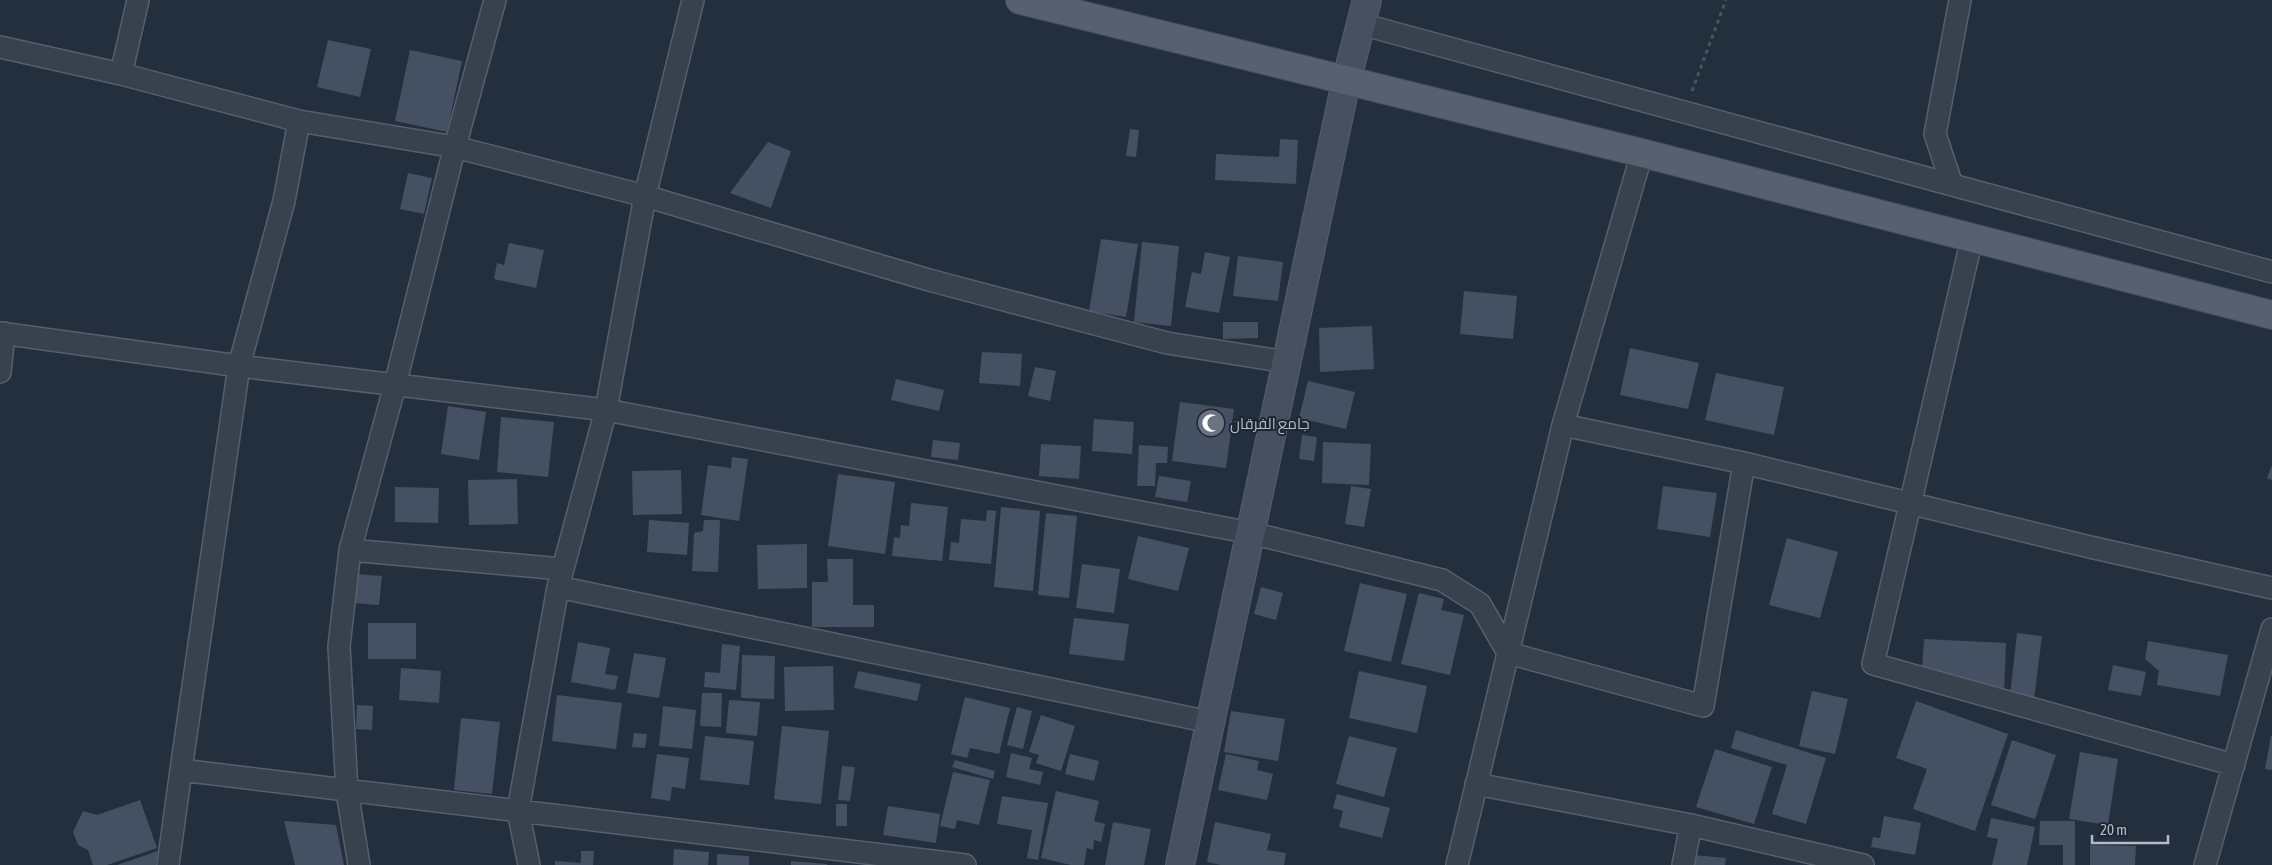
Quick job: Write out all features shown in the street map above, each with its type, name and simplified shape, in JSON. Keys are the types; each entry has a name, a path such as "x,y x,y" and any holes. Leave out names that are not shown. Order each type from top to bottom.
{"main road":[{"path":"1020,0 1346,82 1642,153 2272,315"}],"street":[{"path":"120,74 138,0"},
{"path":"359,865 347,790 339,646 350,550 495,0"},
{"path":"529,865 518,811 560,578 606,410 645,196 693,0"},
{"path":"1952,185 1935,134 1960,0"},
{"path":"1180,865 1346,82 1364,12 1683,112 2272,272"},
{"path":"0,47 120,74 299,121 455,147 645,196 929,280 1167,343 1287,362"},
{"path":"168,865 239,366 284,201 299,121"},
{"path":"1457,865 1563,425 1642,153"},
{"path":"1972,238 1873,664 2234,764"},
{"path":"0,372 2,333 239,366 606,410 1251,532 1442,580 1480,604 1508,653 1703,706 1744,464"},
{"path":"1563,425 1744,464 2272,588"},
{"path":"350,550 560,578 1210,722"},
{"path":"2205,865 2272,629"},
{"path":"181,770 518,811 851,858 965,865"},
{"path":"1476,784 1691,825 1863,865"},
{"path":"1683,865 1691,825"}],"path":[{"path":"1683,112 1726,0"}],"building":[{"path":"328,40 371,49 360,97 317,87"},
{"path":"410,50 462,61 447,132 395,121"},
{"path":"1130,129 1139,130 1136,157 1126,156"},
{"path":"1280,139 1298,140 1296,184 1215,180 1216,154 1279,157"},
{"path":"768,142 791,151 771,208 730,193"},
{"path":"408,173 432,178 424,214 400,209"},
{"path":"1101,239 1138,244 1126,317 1089,311"},
{"path":"1142,242 1179,246 1171,326 1134,322"},
{"path":"509,243 544,250 536,288 494,279 497,263 504,265"},
{"path":"1205,252 1230,257 1219,313 1185,307 1192,272 1201,274"},
{"path":"1238,256 1283,262 1278,301 1233,296"},
{"path":"1464,291 1517,296 1513,339 1460,334"},
{"path":"1223,322 1258,322 1258,338 1223,339"},
{"path":"1372,326 1374,369 1320,372 1319,328"},
{"path":"1630,348 1699,363 1688,409 1620,395"},
{"path":"982,352 1022,354 1020,386 979,383"},
{"path":"1035,367 1056,371 1050,401 1028,396"},
{"path":"1716,373 1784,387 1774,435 1705,420"},
{"path":"896,379 944,390 939,411 891,400"},
{"path":"1308,381 1355,392 1346,429 1299,418"},
{"path":"1180,402 1234,409 1226,468 1172,461"},
{"path":"448,406 486,412 479,460 441,454"},
{"path":"501,417 554,422 548,477 497,472"},
{"path":"1094,419 1134,422 1132,454 1092,451"},
{"path":"1302,435 1317,437 1314,461 1299,459"},
{"path":"933,440 960,443 958,460 931,457"},
{"path":"1323,442 1371,444 1369,485 1322,483"},
{"path":"1041,444 1081,446 1079,479 1039,476"},
{"path":"1139,445 1168,447 1167,463 1156,463 1155,486 1137,486"},
{"path":"732,457 748,459 739,521 701,515 708,465 731,468"},
{"path":"2272,465 2272,480 2267,478"},
{"path":"681,470 682,514 633,515 632,471"},
{"path":"838,474 895,482 885,554 828,546"},
{"path":"1159,476 1191,481 1187,502 1155,497"},
{"path":"517,479 518,524 469,525 468,480"},
{"path":"1351,486 1371,489 1364,527 1345,524"},
{"path":"1663,486 1717,493 1710,537 1657,529"},
{"path":"395,487 439,488 438,523 395,522"},
{"path":"911,503 948,507 942,561 892,556 894,537 900,538 901,525 909,526"},
{"path":"1001,507 1040,511 1033,591 994,587"},
{"path":"987,510 996,511 991,564 949,560 951,542 959,543 961,519 986,521"},
{"path":"1046,513 1077,516 1069,598 1038,595"},
{"path":"649,520 689,523 687,555 647,552"},
{"path":"704,520 720,520 718,572 692,571 694,533 703,531"},
{"path":"1138,536 1189,548 1178,591 1128,579"},
{"path":"1787,538 1838,552 1820,618 1769,605"},
{"path":"807,544 807,588 758,589 757,545"},
{"path":"827,559 853,559 853,605 874,605 874,627 812,627 812,582 828,582"},
{"path":"1082,564 1120,569 1114,613 1076,608"},
{"path":"355,574 382,576 379,605 353,603"},
{"path":"1360,583 1407,594 1391,662 1344,651"},
{"path":"1261,587 1283,593 1276,620 1254,614"},
{"path":"1419,593 1444,599 1441,610 1464,615 1450,675 1401,664"},
{"path":"1074,618 1129,624 1124,661 1069,654"},
{"path":"368,623 416,623 416,659 368,659"},
{"path":"2017,633 2042,636 2033,707 2009,704"},
{"path":"1924,639 2006,643 2004,693 1921,688"},
{"path":"2148,641 2228,655 2220,696 2157,685 2159,671 2145,659"},
{"path":"578,642 610,648 605,674 618,676 615,690 571,682"},
{"path":"722,644 740,646 736,690 704,687 705,672 720,673"},
{"path":"634,653 666,658 659,698 627,693"},
{"path":"742,655 775,656 774,699 741,698"},
{"path":"2113,665 2146,672 2141,696 2108,690"},
{"path":"833,666 834,710 785,711 784,667"},
{"path":"401,668 441,671 439,703 399,700"},
{"path":"858,671 921,684 917,701 854,688"},
{"path":"1359,671 1427,686 1417,733 1349,718"},
{"path":"1812,691 1848,699 1835,754 1799,746"},
{"path":"702,693 722,693 721,727 700,726"},
{"path":"557,695 622,703 616,749 552,741"},
{"path":"965,697 1010,708 999,754 970,748 967,758 951,754"},
{"path":"729,700 760,702 757,736 726,733"},
{"path":"1916,701 2008,734 1975,831 1913,809 1927,769 1896,758"},
{"path":"357,705 373,706 372,730 356,729"},
{"path":"663,706 696,710 692,749 659,746"},
{"path":"1017,707 1032,711 1023,749 1007,745"},
{"path":"1231,711 1285,719 1278,761 1224,752"},
{"path":"1041,715 1075,726 1061,771 1036,763 1039,755 1029,752"},
{"path":"461,718 500,722 492,794 454,790"},
{"path":"782,726 829,731 821,804 774,799"},
{"path":"1736,730 1826,758 1806,824 1772,814 1787,765 1731,748"},
{"path":"634,733 647,734 645,748 632,747"},
{"path":"705,736 754,741 749,785 700,780"},
{"path":"1349,736 1397,748 1384,797 1336,784"},
{"path":"2272,736 2272,770 2265,769"},
{"path":"2012,740 2056,755 2035,819 1991,805"},
{"path":"1715,749 1772,767 1754,824 1696,807"},
{"path":"2080,752 2118,759 2108,825 2069,819"},
{"path":"1011,753 1032,758 1029,769 1043,772 1040,785 1006,777"},
{"path":"657,754 689,758 685,789 672,787 670,801 651,798"},
{"path":"1070,754 1099,761 1094,781 1065,774"},
{"path":"1226,754 1259,761 1257,770 1273,774 1267,800 1218,790"},
{"path":"955,760 995,771 993,779 952,767"},
{"path":"842,766 855,767 850,801 838,800"},
{"path":"953,772 990,780 979,825 957,820 955,829 940,826"},
{"path":"1056,791 1099,801 1094,821 1105,824 1101,842 1094,840 1093,850 1087,848 1084,865 1071,865 1041,858"},
{"path":"1337,794 1390,808 1382,838 1339,827 1343,811 1333,808"},
{"path":"1002,796 1048,803 1038,860 1027,858 1032,830 997,824"},
{"path":"140,800 157,848 107,865 93,865 88,850 78,845 73,832 83,811 97,815"},
{"path":"836,804 847,804 847,826 836,826"},
{"path":"888,806 940,814 936,843 883,835"},
{"path":"1884,816 1921,823 1915,855 1871,847 1873,837 1880,838"},
{"path":"1991,818 2035,827 2027,865 1992,865 1998,839 1987,837"},
{"path":"284,821 336,825 344,865 295,865"},
{"path":"2040,821 2075,821 2075,865 2063,865 2063,845 2039,845"},
{"path":"1113,822 1151,829 1144,865 1105,865"},
{"path":"1215,822 1271,834 1267,850 1286,853 1284,865 1221,865 1207,862"},
{"path":"2090,845 2136,846 2135,865 2090,865"},
{"path":"674,849 709,852 708,865 673,865"},
{"path":"158,851 156,865 117,865"},
{"path":"581,851 594,851 593,865 555,865 555,861 581,863"},
{"path":"717,854 749,856 749,865 717,865"},
{"path":"1693,855 1726,858 1725,865 1692,865"},
{"path":"791,861 827,864 827,865 791,865"}],"place":[{"name":"جامع الفرقان","path":"1211,423"}]}
